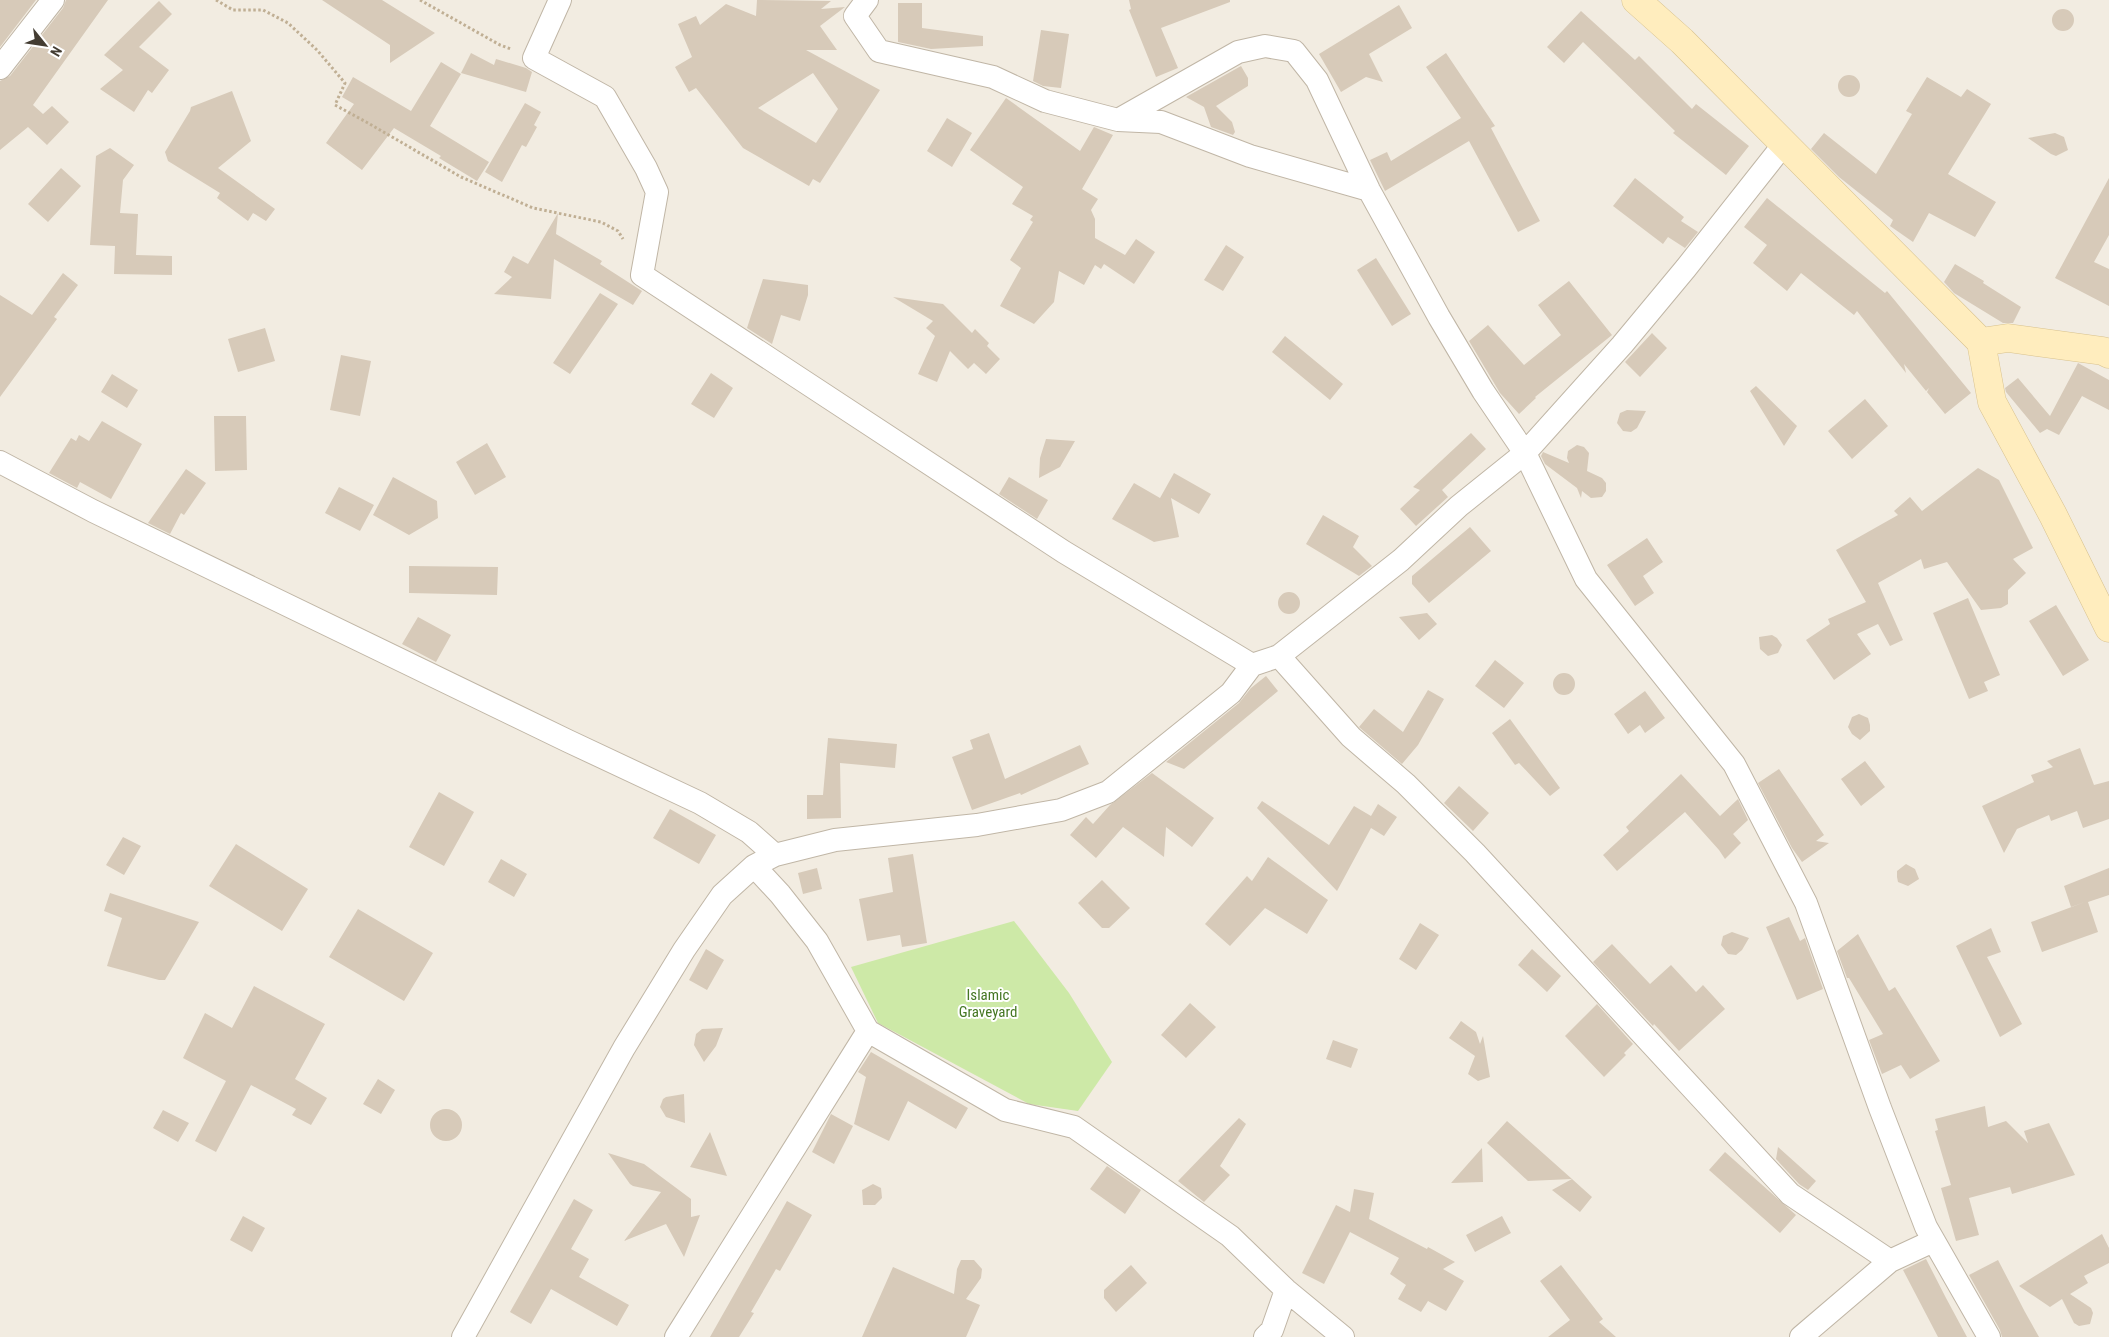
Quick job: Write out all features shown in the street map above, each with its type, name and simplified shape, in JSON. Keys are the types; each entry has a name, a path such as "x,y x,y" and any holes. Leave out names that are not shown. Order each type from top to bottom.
{"street":[{"path":"0,68 53,0"},
{"path":"560,0 534,58 605,97 646,168 657,192 642,275 1064,552 1252,666"},
{"path":"867,0 855,16 879,51 993,77 1045,101 1118,120 1162,122 1250,156 1369,190"},
{"path":"1636,0 1682,41 1981,342 1992,402 2109,628"},
{"path":"1118,120 1238,52 1265,46 1294,51 1317,80 1369,190 1439,317 1483,391 1525,453 1586,579 1734,764 1806,902 1880,1108 1926,1227 1989,1337"},
{"path":"463,1337 624,1048 684,950 722,895 754,866 776,855 835,840 977,825 1061,810 1108,792 1231,693 1252,666 1279,656 1401,560 1459,506 1525,453 1622,345 1784,144"},
{"path":"1981,342 2008,338 2103,351 2109,354"},
{"path":"0,462 93,512 700,803 749,832 776,855"},
{"path":"1279,656 1351,737 1406,784 1475,853 1790,1194 1890,1261"},
{"path":"754,866 780,894 817,941 868,1031 1005,1110 1074,1127 1230,1236 1286,1290 1343,1337"},
{"path":"676,1337 868,1031"},
{"path":"1801,1337 1890,1261 1933,1241"},
{"path":"1265,1337 1272,1330 1286,1290"}],"path":[{"path":"216,0 233,10 263,10 288,23 317,50 345,83 334,105 368,122 461,177 533,208 601,222 618,231 642,275"},
{"path":"420,0 500,45 534,58"}],"green space":[{"name":"Islamic Graveyard","path":"1014,921 1069,993 1112,1062 1078,1111 1029,1104 878,1023 851,967"}],"building":[{"path":"0,0 36,0 0,47"},
{"path":"66,0 108,0 33,105 43,114 52,106 69,122 47,145 28,127 0,150 0,81 10,76 63,8"},
{"path":"322,0 382,0 435,33 390,63 390,45"},
{"path":"757,0 831,1 821,9 845,7 820,26 837,50 806,50 880,90 820,183 813,179 809,186 743,148 696,88 689,92 675,67 692,57 678,24 696,16 700,25 726,4 756,16","holes":["813,73 838,109 816,143 758,108"]},
{"path":"1129,0 1230,0 1230,2 1161,28 1178,68 1156,77 1129,10 1131,9"},
{"path":"159,1 172,14 139,47 169,70 152,93 148,90 134,112 100,89 123,70 104,55"},
{"path":"898,3 922,3 922,28 983,36 983,46 931,49 898,42"},
{"path":"1399,5 1412,28 1369,54 1383,82 1366,77 1341,92 1319,54"},
{"path":"2063,9 2071,12 2074,20 2071,28 2063,31 2055,28 2052,20 2055,12"},
{"path":"1581,11 1635,60 1639,56 1692,109 1696,104 1749,146 1726,175 1673,133 1675,131 1583,42 1564,63 1547,47"},
{"path":"1041,30 1069,34 1061,88 1043,86 1033,81"},
{"path":"471,53 494,65 496,59 526,68 532,72 526,92 461,73"},
{"path":"1446,53 1495,126 1491,128 1540,221 1518,232 1469,141 1385,191 1370,160 1387,152 1391,161 1461,118 1426,67"},
{"path":"441,62 461,74 430,126 489,162 477,181 439,158 441,156 394,128 362,170 326,143 354,104 342,97 353,77 411,111"},
{"path":"1241,66 1248,78 1248,86 1216,106 1232,122 1235,132 1233,135 1211,127 1204,107 1186,97"},
{"path":"1849,75 1857,78 1860,86 1857,94 1849,97 1841,94 1838,86 1841,78"},
{"path":"1927,77 1961,97 1967,89 1991,104 1948,174 1996,202 1975,237 1929,213 1913,242 1890,226 1893,220 1839,177 1811,149 1824,133 1876,174 1912,114 1906,111"},
{"path":"232,91 251,141 218,168 275,209 266,221 253,213 248,221 217,198 220,193 168,161 165,152 191,107"},
{"path":"1006,98 1080,151 1094,127 1113,135 1082,189 1098,199 1091,210 1095,219 1095,238 1125,255 1136,239 1155,252 1134,284 1104,264 1101,269 1095,265 1084,285 1059,271 1054,302 1034,324 1000,306 1021,268 1010,260 1033,222 1030,220 1033,216 1012,204 1023,187 970,150"},
{"path":"525,103 541,112 534,125 537,127 526,147 522,145 502,182 485,172"},
{"path":"947,118 972,133 952,167 927,151"},
{"path":"2055,133 2064,137 2068,150 2056,156 2028,138"},
{"path":"110,148 134,165 123,180 120,213 138,214 136,255 172,256 172,275 114,274 115,246 90,245 96,156"},
{"path":"61,168 81,186 48,222 28,204"},
{"path":"1635,178 1684,217 1681,221 1698,232 1685,248 1668,237 1663,244 1613,206"},
{"path":"2109,178 2109,235 2094,262 2109,269 2109,306 2055,278"},
{"path":"1767,198 1885,293 1887,291 1971,393 1945,414 1927,392 1929,388 1926,391 1904,364 1906,373 1857,311 1854,315 1801,273 1787,291 1753,263 1767,245 1744,227"},
{"path":"558,213 556,234 602,261 600,264 642,291 633,305 554,259 551,299 494,294 512,277 504,272 513,256 528,264"},
{"path":"1226,245 1244,257 1223,291 1204,280"},
{"path":"1376,258 1411,314 1392,326 1357,270"},
{"path":"1955,264 1984,281 1983,283 2021,307 2013,323 2003,323 1954,293 1944,282"},
{"path":"63,273 78,285 54,317 57,319 0,397 0,295 32,315"},
{"path":"763,279 808,285 808,295 800,321 781,315 772,344 747,328"},
{"path":"1569,281 1612,335 1535,397 1519,414 1500,393 1469,341 1488,325 1524,365 1561,335 1538,305"},
{"path":"600,293 618,304 570,374 553,363"},
{"path":"893,297 943,304 972,333 975,329 989,343 987,346 1000,359 986,374 974,363 968,369 950,351 937,382 918,374 935,336 926,328 933,321"},
{"path":"265,328 275,361 238,372 228,339"},
{"path":"1652,333 1667,348 1640,377 1625,362"},
{"path":"1285,336 1343,384 1330,400 1272,352"},
{"path":"341,355 371,361 360,416 330,410"},
{"path":"2078,363 2109,380 2109,410 2082,396 2059,435 2047,429 2040,433 2006,392 2005,388 2018,378 2050,416"},
{"path":"711,373 733,388 714,418 691,404"},
{"path":"112,374 138,390 127,408 101,392"},
{"path":"1756,386 1797,426 1784,446 1750,391"},
{"path":"1865,399 1888,426 1852,459 1828,431"},
{"path":"1627,410 1646,411 1637,428 1631,432 1623,431 1617,423 1620,413"},
{"path":"214,416 246,416 247,470 215,471"},
{"path":"102,421 142,444 111,499 80,482 77,488 49,473 71,438 76,441 79,435 89,441"},
{"path":"1471,433 1486,449 1442,490 1448,497 1416,526 1400,509 1420,490 1413,487"},
{"path":"1046,439 1075,441 1060,467 1039,478 1040,458"},
{"path":"487,443 506,477 475,495 456,462"},
{"path":"1577,445 1584,447 1589,453 1587,471 1602,478 1606,483 1606,491 1602,497 1591,498 1582,491 1581,498 1577,488 1545,464 1541,456 1543,452 1569,463 1567,458 1568,451"},
{"path":"1978,468 1999,480 2033,548 2013,559 2026,573 2008,590 2008,604 2001,608 1981,610 1947,562 1924,569 1921,559 1878,583 1903,640 1890,646 1878,624 1857,634 1871,654 1834,680 1806,640 1830,624 1828,619 1866,602 1836,550 1898,515 1894,511 1910,497 1922,511"},
{"path":"186,469 206,483 184,515 181,513 170,534 148,523"},
{"path":"1174,473 1211,494 1199,514 1171,498 1179,537 1154,542 1112,519 1134,483 1160,498"},
{"path":"393,477 437,501 438,518 409,535 373,515"},
{"path":"1009,477 1048,500 1037,519 999,494"},
{"path":"339,487 374,505 360,531 325,513"},
{"path":"1323,515 1359,536 1353,547 1372,566 1359,576 1306,544"},
{"path":"1470,527 1491,551 1429,603 1412,584 1412,576"},
{"path":"1647,538 1663,562 1643,576 1654,593 1635,606 1607,565"},
{"path":"409,566 498,567 497,595 409,593"},
{"path":"1289,592 1297,595 1300,603 1297,611 1289,614 1281,611 1278,603 1281,595"},
{"path":"1968,598 2000,675 1984,682 1988,691 1969,699 1933,613"},
{"path":"2056,605 2089,660 2063,676 2029,621"},
{"path":"1427,613 1437,624 1419,640 1399,617"},
{"path":"418,617 451,635 436,662 402,644"},
{"path":"1772,635 1782,645 1778,653 1768,656 1760,649 1759,637"},
{"path":"1495,660 1524,683 1504,708 1475,686"},
{"path":"1564,673 1572,676 1575,684 1572,692 1564,695 1556,692 1553,684 1556,676"},
{"path":"1266,676 1278,691 1184,769 1166,762 1239,703 1251,688"},
{"path":"1428,690 1444,699 1418,745 1402,764 1359,727 1374,709 1403,732"},
{"path":"1645,691 1665,718 1645,733 1640,725 1628,734 1614,714"},
{"path":"1859,714 1868,718 1870,725 1870,731 1860,740 1852,734 1848,727 1852,717"},
{"path":"1510,719 1560,788 1550,796 1519,763 1515,765 1492,733"},
{"path":"989,733 1005,779 1080,745 1089,764 1021,795 1020,793 972,810 952,757 973,749 970,740"},
{"path":"828,738 897,744 895,768 840,763 841,818 807,819 807,795 823,795"},
{"path":"2080,748 2094,785 2109,781 2109,819 2083,828 2077,811 2051,821 2049,815 2017,829 2004,853 1982,806 2034,782 2031,775 2053,767 2047,761"},
{"path":"1865,761 1885,787 1861,806 1841,779"},
{"path":"1779,769 1824,835 1816,841 1829,843 1802,862 1792,848 1758,783"},
{"path":"1152,773 1214,818 1192,847 1166,827 1164,857 1123,827 1096,858 1070,835 1086,817 1093,824 1110,805"},
{"path":"1681,774 1720,816 1738,799 1748,820 1733,834 1741,843 1725,859 1685,812 1617,871 1603,855 1629,831 1626,827"},
{"path":"1459,786 1489,813 1473,831 1444,803"},
{"path":"439,792 474,812 444,866 409,847"},
{"path":"1262,801 1329,845 1354,806 1371,816 1378,804 1397,817 1384,836 1371,828 1337,891 1257,808"},
{"path":"670,809 716,835 699,864 653,838"},
{"path":"123,837 141,846 124,875 106,865"},
{"path":"236,844 308,889 282,931 209,886"},
{"path":"913,854 927,943 902,947 900,935 867,941 859,899 893,892 888,858"},
{"path":"1268,857 1328,900 1307,934 1265,908 1230,946 1205,924 1247,876 1252,881"},
{"path":"501,859 527,874 514,897 488,882"},
{"path":"1906,864 1915,869 1919,879 1908,886 1898,882 1897,877 1897,871"},
{"path":"817,868 822,889 803,894 798,873"},
{"path":"2109,868 2109,895 2088,902 2098,932 2042,952 2031,922 2085,902 2071,907 2064,886"},
{"path":"1102,880 1130,908 1109,928 1102,928 1078,903"},
{"path":"110,893 199,922 165,980 107,966 122,918 104,911"},
{"path":"358,909 433,953 404,1001 329,957"},
{"path":"1789,917 1800,941 1805,938 1823,989 1797,1000 1766,927"},
{"path":"1420,923 1439,935 1416,970 1399,959"},
{"path":"1991,928 2001,952 1987,957 2022,1024 2000,1037 1956,946"},
{"path":"1732,932 1749,938 1742,950 1736,955 1728,954 1721,945 1723,936"},
{"path":"1858,934 1889,991 1895,987 1940,1061 1910,1079 1901,1065 1882,1074 1869,1040 1883,1034 1849,978 1847,978 1837,951"},
{"path":"1612,944 1650,984 1671,965 1696,992 1703,985 1725,1009 1679,1051 1593,962"},
{"path":"706,949 724,960 707,990 689,980"},
{"path":"1532,949 1561,976 1547,992 1518,965"},
{"path":"254,986 325,1024 295,1079 327,1098 311,1125 292,1115 296,1109 251,1085 216,1152 195,1141 226,1081 183,1058 205,1013 232,1028"},
{"path":"1190,1003 1216,1027 1186,1058 1161,1035"},
{"path":"1597,1004 1633,1044 1624,1053 1626,1055 1604,1077 1565,1036"},
{"path":"1461,1021 1476,1032 1480,1044 1483,1036 1490,1077 1478,1081 1468,1074 1475,1056 1449,1038"},
{"path":"723,1028 716,1046 704,1062 694,1045 696,1034 702,1029"},
{"path":"1333,1040 1358,1049 1351,1068 1326,1059"},
{"path":"871,1052 968,1108 956,1129 908,1101 889,1141 854,1124 866,1077 858,1072"},
{"path":"378,1079 395,1090 381,1114 363,1104"},
{"path":"684,1094 685,1123 666,1117 660,1107 663,1099"},
{"path":"1985,1106 1988,1127 2006,1121 2028,1143 2024,1131 2049,1123 2075,1175 2012,1194 2010,1187 1969,1198 1979,1235 1956,1241 1941,1188 1951,1185 1935,1131 1938,1130 1935,1119"},
{"path":"446,1109 458,1113 462,1125 458,1137 446,1141 434,1137 430,1125 434,1113"},
{"path":"163,1110 189,1123 178,1142 153,1128"},
{"path":"831,1114 853,1126 834,1164 812,1152"},
{"path":"1239,1118 1246,1124 1220,1166 1230,1175 1204,1202 1178,1181"},
{"path":"1507,1121 1572,1179 1528,1181 1487,1143"},
{"path":"710,1132 727,1176 690,1167"},
{"path":"1778,1147 1816,1181 1808,1190 1799,1184 1776,1159"},
{"path":"1482,1148 1483,1182 1451,1183"},
{"path":"1725,1152 1796,1215 1780,1233 1709,1170"},
{"path":"608,1153 644,1164 691,1199 691,1217 700,1215 684,1257 666,1224 624,1241 661,1192 630,1184"},
{"path":"1107,1166 1141,1190 1125,1214 1090,1189"},
{"path":"1572,1179 1592,1197 1580,1212 1552,1190"},
{"path":"873,1184 881,1188 882,1198 875,1205 863,1205 862,1190"},
{"path":"1354,1189 1374,1193 1369,1219 1455,1262 1443,1269 1464,1281 1446,1311 1428,1301 1421,1312 1398,1299 1406,1285 1390,1274 1399,1258 1350,1232 1324,1284 1302,1273 1336,1205 1350,1212"},
{"path":"574,1199 593,1210 571,1249 589,1259 579,1277 629,1305 617,1326 551,1289 531,1324 510,1312"},
{"path":"787,1201 812,1215 780,1271 776,1269 751,1312 754,1313 739,1337 710,1337"},
{"path":"243,1216 265,1228 252,1252 230,1240"},
{"path":"1502,1216 1511,1233 1475,1252 1466,1235"},
{"path":"2102,1234 2109,1248 2109,1263 2084,1276 2088,1283 2070,1294 2091,1308 2093,1313 2090,1324 2079,1326 2074,1323 2062,1299 2050,1307 2019,1286"},
{"path":"1926,1259 1967,1337 1938,1337 1903,1270"},
{"path":"961,1260 974,1260 982,1269 981,1278 966,1299 980,1305 966,1337 862,1337 893,1267 954,1294 957,1269"},
{"path":"1998,1260 2039,1337 2002,1337 2000,1330 1969,1275"},
{"path":"1131,1265 1147,1283 1116,1312 1104,1298 1104,1290"},
{"path":"1561,1265 1603,1319 1599,1322 1616,1337 1548,1337 1570,1320 1540,1281"}]}
